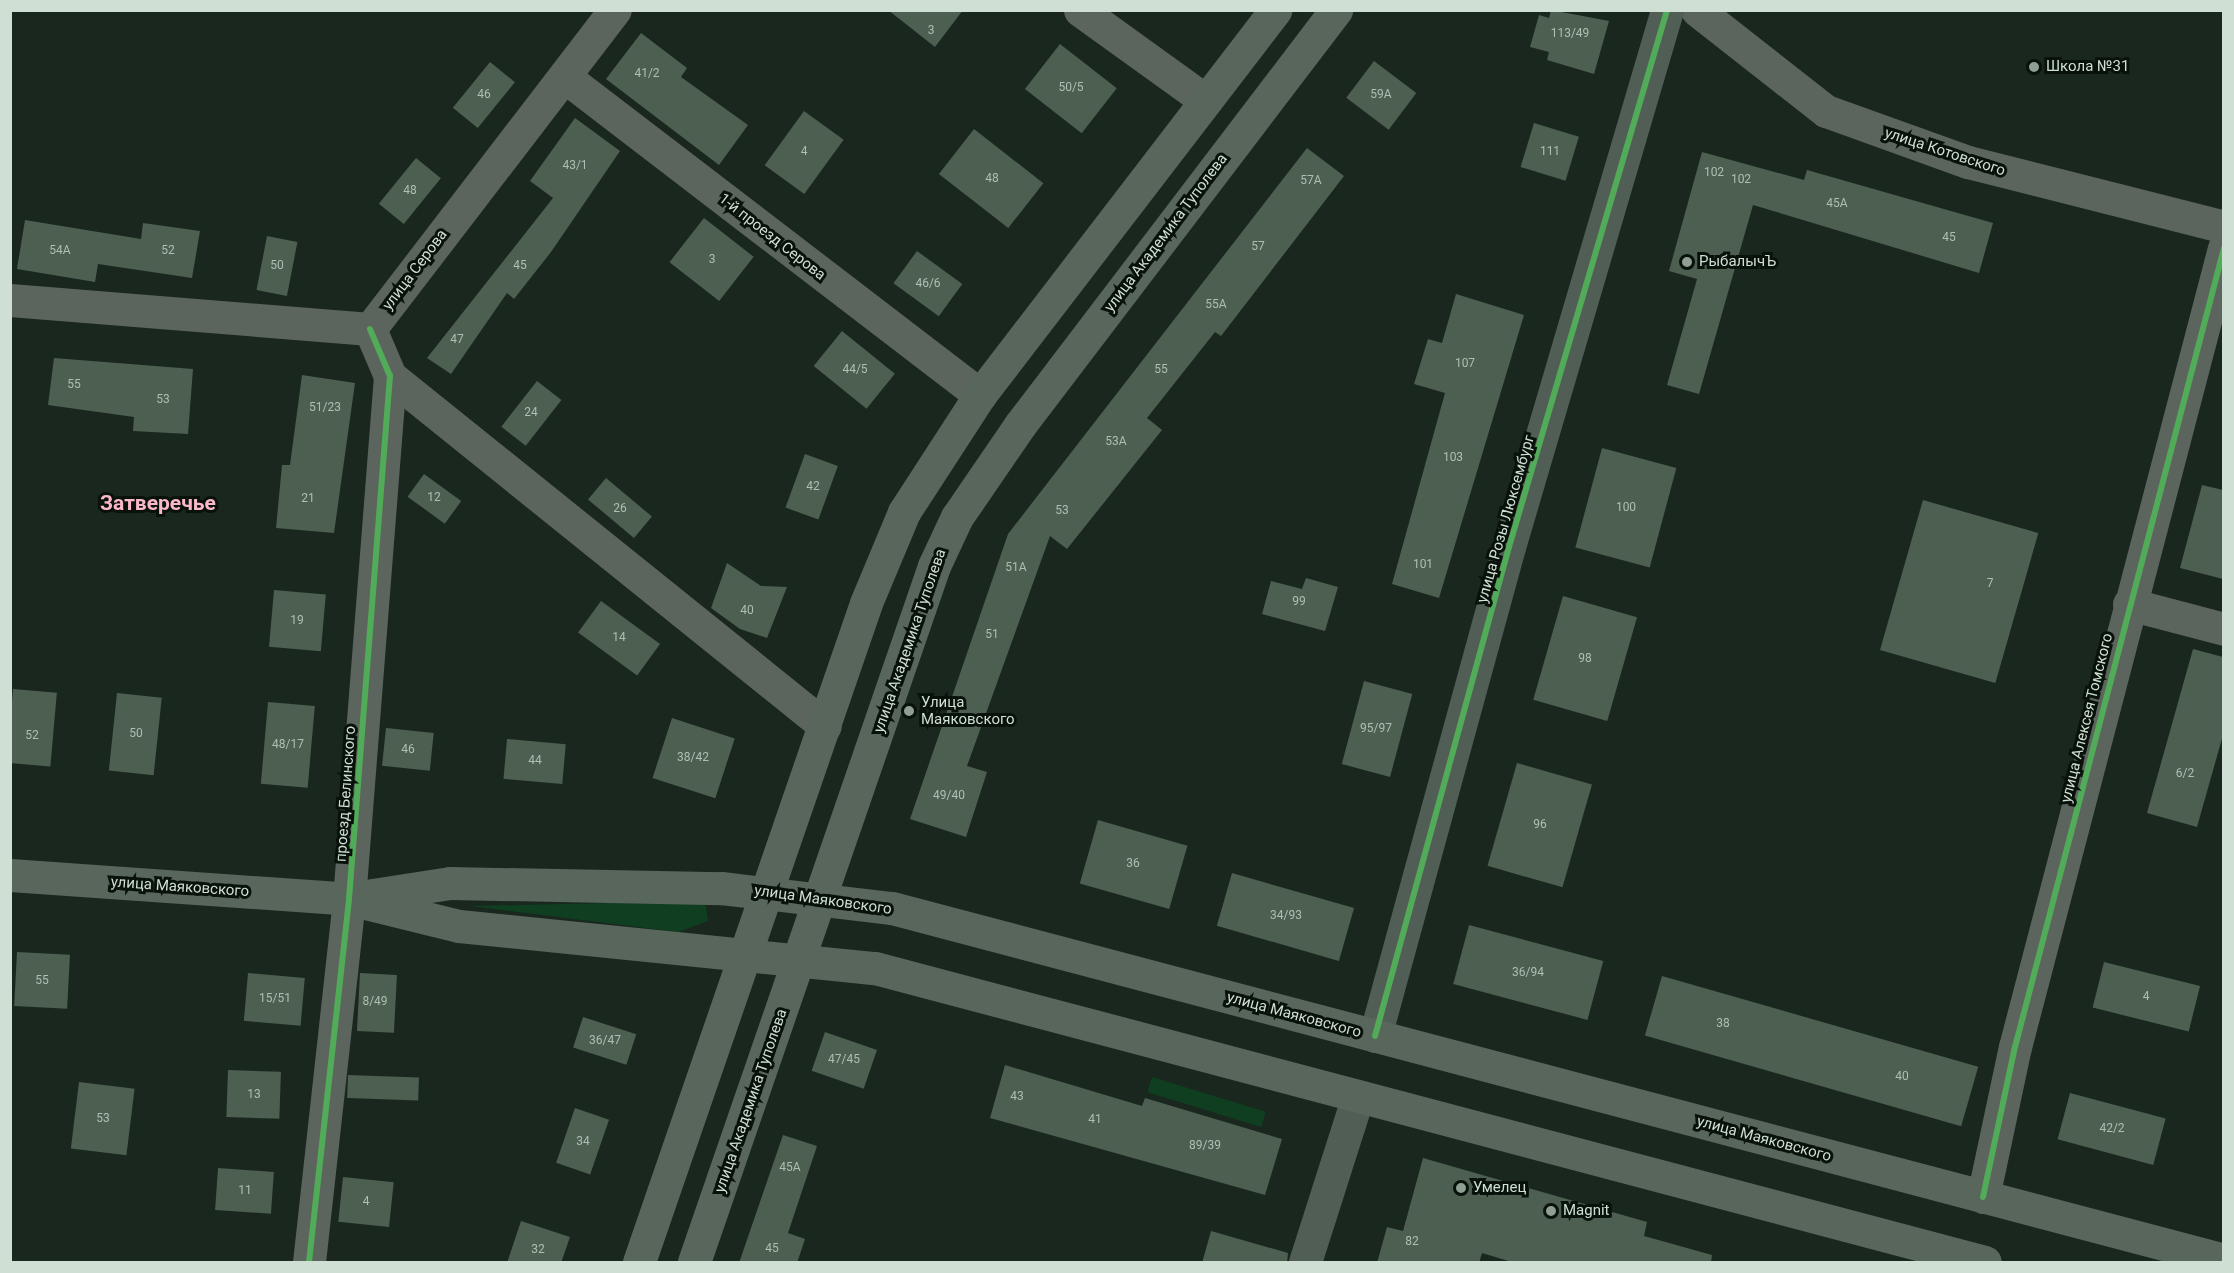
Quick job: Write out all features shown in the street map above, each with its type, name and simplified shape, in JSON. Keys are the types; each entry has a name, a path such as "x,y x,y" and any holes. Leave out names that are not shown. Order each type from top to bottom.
{"main road":[{"path":"639,1263 892,539 930,466 980,395 1275,10"},
{"name":"улица Академика Туполева","path":"694,1263 800,963 934,566 957,517 1020,424 1336,10"},
{"name":"улица Маяковского","path":"10,875 349,899 459,926 747,958 875,968 1985,1263"},
{"name":"улица Маяковского","path":"349,899 450,883 770,890 892,908 2223,1260"}],"street":[{"name":"улица Серова","path":"370,329 615,10"},
{"path":"1080,10 1206,101"},
{"name":"улица Розы Люксембург","path":"1375,1036 1509,547 1667,10"},
{"name":"улица Котовского","path":"1697,10 1826,111 1968,162 2223,227"},
{"name":"1-й проезд Серова","path":"565,77 980,395"},
{"name":"улица Алексея Томского","path":"1983,1197 2015,1047 2223,248"},
{"path":"10,300 370,329"},
{"name":"проезд Белинского","path":"309,1263 349,899 390,376 370,329"},
{"name":"проезд Белинского","path":"390,376 825,726"},
{"path":"2129,604 2223,629"},
{"path":"1305,1263 1358,1096"}],"green space":[{"path":"695,901 706,906 708,921 678,932 469,906"},
{"path":"1152,1077 1266,1112 1261,1127 1147,1092"}],"building":[{"path":"888,10 963,10 935,47"},
{"path":"1551,10 1609,21 1594,74 1547,60 1549,52 1530,47 1539,15 1549,18"},
{"path":"641,33 687,68 681,77 748,125 719,165 606,79"},
{"path":"1060,44 1117,88 1082,133 1025,89"},
{"path":"1374,61 1416,93 1389,130 1346,98"},
{"path":"490,62 515,82 478,128 453,108"},
{"path":"804,111 844,140 804,194 765,165"},
{"path":"575,118 620,151 551,252 514,299 507,293 451,374 427,358 553,198 530,181"},
{"path":"1534,123 1579,137 1565,181 1521,167"},
{"path":"974,129 1043,183 1008,228 939,174"},
{"path":"1307,148 1344,176 1221,336 1215,332 1147,418 1162,430 1067,549 1050,536 967,766 987,772 966,837 910,819 1008,534"},
{"path":"1702,152 1804,180 1807,170 1993,223 1979,273 1753,205 1699,394 1667,385 1697,279 1669,271"},
{"path":"416,158 441,178 404,224 379,204"},
{"path":"704,218 754,257 719,301 670,262"},
{"path":"25,220 141,239 143,223 200,231 192,278 98,264 95,282 17,269"},
{"path":"267,236 297,242 287,296 257,290"},
{"path":"917,251 962,284 939,316 893,283"},
{"path":"1456,294 1524,315 1439,598 1392,584 1445,393 1414,384 1428,339 1442,343"},
{"path":"842,331 895,374 867,409 814,366"},
{"path":"54,358 193,369 188,434 133,431 134,417 48,405"},
{"path":"302,375 355,383 334,533 276,528 282,465 290,465"},
{"path":"537,381 561,400 526,446 501,427"},
{"path":"1602,448 1676,468 1650,567 1575,547"},
{"path":"805,454 838,466 818,520 786,508"},
{"path":"424,474 461,501 445,524 408,497"},
{"path":"606,478 652,517 634,538 588,499"},
{"path":"2202,485 2223,490 2223,579 2180,568"},
{"path":"1923,500 2038,533 1995,683 1880,650"},
{"path":"727,563 761,586 787,587 767,638 740,629 711,608"},
{"path":"1306,578 1338,587 1325,631 1262,614 1271,581 1302,589"},
{"path":"274,590 326,595 321,651 269,647"},
{"path":"1563,596 1637,617 1607,721 1533,700"},
{"path":"601,601 660,644 637,675 578,633"},
{"path":"2193,649 2223,657 2223,735 2197,827 2147,813"},
{"path":"1364,681 1412,694 1390,777 1342,764"},
{"path":"13,689 57,693 50,767 10,763"},
{"path":"117,693 162,698 154,775 109,771"},
{"path":"268,702 315,706 308,788 261,784"},
{"path":"672,718 735,738 715,798 653,778"},
{"path":"386,728 434,733 430,771 382,766"},
{"path":"507,739 566,744 562,784 504,779"},
{"path":"1517,763 1592,784 1562,887 1488,866"},
{"path":"1098,820 1187,846 1169,909 1080,883"},
{"path":"1232,873 1354,908 1339,961 1217,926"},
{"path":"1469,925 1603,961 1587,1020 1453,984"},
{"path":"17,952 70,955 67,1009 14,1006"},
{"path":"2104,962 2200,986 2189,1032 2093,1008"},
{"path":"248,973 305,978 301,1026 244,1021"},
{"path":"360,973 397,975 394,1033 357,1031"},
{"path":"1662,976 1978,1067 1961,1126 1645,1036"},
{"path":"583,1017 636,1034 626,1065 573,1047"},
{"path":"825,1032 877,1050 864,1089 812,1071"},
{"path":"1005,1065 1142,1106 1145,1098 1282,1139 1265,1195 990,1118"},
{"path":"228,1070 281,1072 279,1119 226,1117"},
{"path":"348,1075 419,1077 418,1100 347,1098"},
{"path":"79,1082 135,1089 126,1155 71,1149"},
{"path":"2070,1093 2166,1119 2153,1165 2058,1139"},
{"path":"575,1108 609,1120 590,1175 556,1163"},
{"path":"783,1135 817,1146 788,1233 805,1239 797,1263 739,1263"},
{"path":"1423,1158 1647,1222 1644,1236 1712,1255 1711,1263 1515,1263 1482,1253 1479,1263 1377,1263 1387,1227 1403,1231"},
{"path":"218,1168 274,1172 271,1214 215,1210"},
{"path":"343,1177 394,1182 389,1227 338,1222"},
{"path":"521,1221 570,1237 561,1263 507,1263"},
{"path":"1211,1231 1288,1253 1287,1263 1202,1263"}],"cycle path":[{"path":"1375,1036 1509,547 1667,10"},
{"path":"1983,1197 2015,1047 2224,248"},
{"path":"309,1262 349,899 390,376 370,329"}],"place":[{"name":"Школа №31","path":"2034,67"},
{"name":"РыбалычЪ","path":"1687,262"},
{"name":"Улица Маяковского","path":"909,711"},
{"name":"Умелец","path":"1461,1188"},
{"name":"Magnit","path":"1551,1211"}],"district":[{"name":"Затверечье","path":"158,503"}]}
